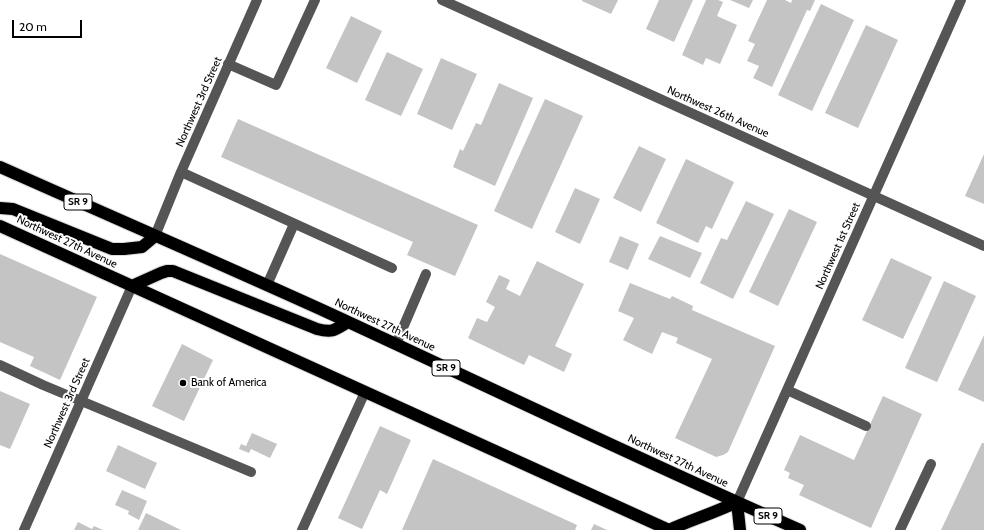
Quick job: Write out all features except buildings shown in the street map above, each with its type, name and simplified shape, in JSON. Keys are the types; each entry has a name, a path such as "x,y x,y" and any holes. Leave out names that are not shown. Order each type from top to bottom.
{"highway":[{"name":"Northwest 27th Avenue","path":"0,167 267,285 800,530"},
{"path":"0,208 13,209 112,249 124,250 142,247 155,236"},
{"name":"Northwest 27th Avenue","path":"0,226 669,530"},
{"path":"132,286 161,273 173,271 317,329 334,331 348,322"},
{"path":"669,530 737,502 740,530"}],"street":[{"name":"Northwest 3rd Street","path":"155,236 181,172 257,0"},
{"path":"228,64 276,85 315,0"},
{"name":"Northwest 26th Avenue","path":"442,0 984,246"},
{"name":"Northwest 1st Street","path":"737,502 961,0"},
{"path":"181,172 392,268"},
{"path":"267,285 294,224"},
{"path":"396,344 426,274"},
{"name":"Northwest 3rd Street","path":"24,530 132,286"},
{"path":"0,365 43,385 251,472"},
{"path":"787,390 866,426"},
{"path":"302,530 365,392"},
{"path":"900,530 931,464"}],"place":[{"name":"Bank of America","path":"183,383"}]}
